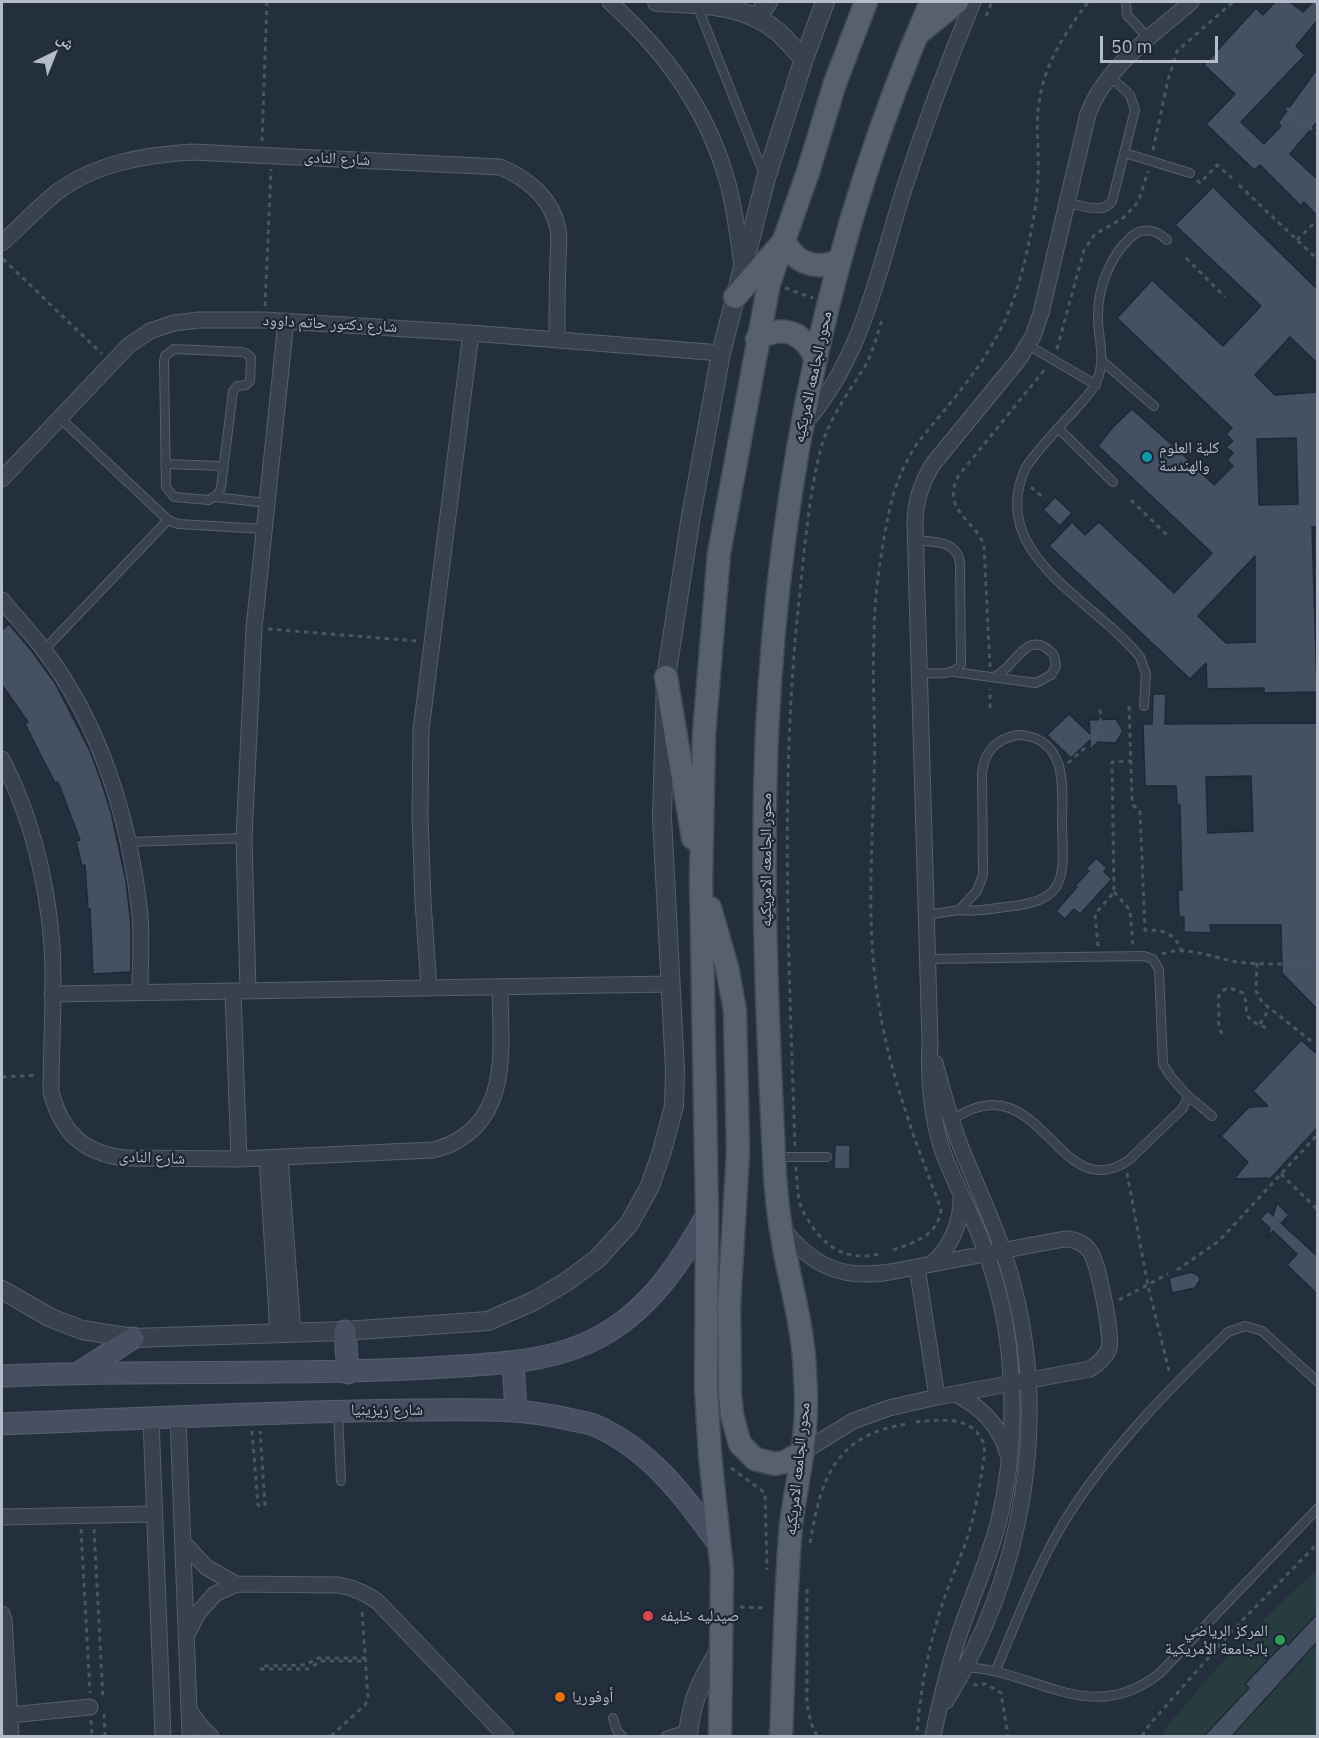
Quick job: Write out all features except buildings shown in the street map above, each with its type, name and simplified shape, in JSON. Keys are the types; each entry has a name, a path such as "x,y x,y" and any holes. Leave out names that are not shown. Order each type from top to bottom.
{"main road":[{"path":"720,1737 722,1646 733,1610 720,1546 710,1455 706,1389 707,1215 701,880 704,734 719,553 769,283 836,83 866,2"},
{"name":"محور الجامعه الامريكيه","path":"784,1727 782,1663 797,1610 792,1521 803,1452 806,1403 802,1335 780,1226 784,1157 766,926 767,731 774,630 784,534 801,429 829,303 840,260 888,109 931,2"},
{"path":"917,34 957,2"},
{"path":"784,241 795,257 812,265 831,264 840,260"},
{"path":"735,297 784,241"},
{"path":"758,339 766,334 787,332 805,341 816,359"},
{"path":"666,677 680,769 701,880 727,967 735,1011 738,1133 729,1305 732,1416 740,1444 754,1459 775,1464 785,1462 803,1452"},
{"path":"2,1376 80,1372 348,1373 513,1362 564,1352 600,1336 634,1314 662,1286 686,1252 707,1215"},
{"path":"345,1331 348,1373"},
{"path":"80,1372 133,1338"},
{"path":"513,1362 516,1410"},
{"name":"شارع زيزينيا","path":"2,1424 338,1411 516,1410 592,1424 637,1450 669,1480 692,1506 720,1546"}],"street":[{"path":"610,2 640,29 668,62 692,99 712,138 727,180 742,267"},
{"path":"657,2 716,5 754,16 777,32 804,59"},
{"path":"754,16 760,13 768,2"},
{"path":"2,1290 51,1318 82,1330 133,1338 345,1331 488,1321 534,1301 566,1282 597,1259 629,1224 650,1186 674,1106 675,1083 662,817 666,677 691,516 721,353 742,267 766,178 825,2"},
{"path":"801,429 831,390 854,347 915,153 946,67 973,2"},
{"path":"933,1737 950,1667 998,1522 1009,1459 1012,1421 1011,1383 1004,1318 986,1254 948,1164 936,1125 930,1084 915,540 916,503 927,473 1028,345 1041,313 1088,114 1099,90 1109,75 1191,2"},
{"name":"شارع النادى","path":"2,243 57,192 88,174 122,162 157,154 192,152 500,167 516,173 542,195 559,230 556,340"},
{"name":"شارع دكتور حاتم داوود","path":"2,479 129,345 150,331 174,323 198,320 286,321 721,353"},
{"path":"239,1160 244,838 254,628 286,321"},
{"path":"429,988 420,816 421,730 471,333"},
{"path":"2,600 44,650 67,685 87,722 108,771 129,842 140,917 140,993"},
{"name":"شارع النادى","path":"2,759 22,806 39,863 46,898 52,946 51,1092 64,1125 76,1139 91,1149 108,1156 126,1158 239,1160 433,1150 455,1142 473,1129 488,1112 497,1091 501,1069 500,987"},
{"path":"52,994 670,984"},
{"path":"930,1043 952,1120 1003,1251 1017,1302 1029,1380 1029,1444 1021,1508 1011,1550 988,1618 967,1667 937,1715"},
{"path":"274,1158 285,1333"},
{"path":"924,1266 949,1245 955,1233 961,1208 961,1195"},
{"path":"780,1226 809,1256 834,1269 861,1275 875,1275 1070,1239 1083,1244 1095,1261 1111,1340 1106,1355 1101,1361 1083,1371 937,1397 889,1408 852,1421 803,1452"},
{"path":"924,1266 937,1397"},
{"path":"955,1394 972,1403 987,1416 998,1432 1009,1459"},
{"path":"178,1417 190,1737"},
{"path":"151,1419 162,1737"},
{"path":"2,1517 154,1514"},
{"path":"183,1542 206,1567 236,1584"},
{"path":"186,1636 198,1613 215,1594 236,1584 339,1585 360,1591 378,1602 506,1737"},
{"path":"2,1614 11,1737"},
{"path":"688,1732 691,1708 722,1646"},
{"path":"10,1715 99,1707"},
{"path":"189,1710 211,1737"}],"lane":[{"path":"1126,2 1127,15 1149,39"},
{"path":"696,4 766,178"},
{"path":"1068,203 1100,209 1107,207 1112,201 1125,153 1134,105 1130,96 1109,75"},
{"path":"1125,153 1190,173"},
{"path":"1144,706 1146,674 1140,657 1032,553 1019,525 1016,510 1020,478 1036,453 1096,385 1102,361 1099,307 1103,282 1113,259 1135,233 1143,230 1152,231 1167,240"},
{"path":"1028,345 1096,385"},
{"path":"174,349 246,353 251,358 251,379 248,383 237,386 233,391 223,466 219,493 209,500 174,497 166,486 164,361 165,356 174,349"},
{"path":"1102,361 1154,406"},
{"path":"60,417 168,520 178,524 264,530"},
{"path":"1058,428 1113,482"},
{"path":"165,464 223,466"},
{"path":"215,497 267,503"},
{"path":"44,650 168,520"},
{"path":"915,540 947,544 953,548 959,558 962,660 959,668 954,672"},
{"path":"920,673 954,672 1028,682 1042,682 1054,671 1054,655 1040,645 1028,646 1018,653 1009,668 992,677"},
{"path":"926,915 1034,904 1056,887 1060,879 1063,860 1060,770 1054,753 1047,745 1033,737 1009,736 990,750 985,757 982,773 983,875 977,891 959,910"},
{"path":"129,842 244,838"},
{"path":"927,959 1149,957 1156,962 1159,970 1161,1057 1166,1071 1187,1095 1212,1116"},
{"path":"952,1120 978,1106 1004,1106 1028,1117 1066,1155 1082,1166 1101,1171 1125,1163 1182,1109 1187,1095"},
{"path":"784,1157 827,1156"},
{"path":"996,1670 1035,1578 1064,1522 1124,1440 1228,1332 1245,1326 1262,1331 1317,1382"},
{"path":"338,1411 341,1481"},
{"path":"950,1667 996,1670 1073,1695 1092,1698 1120,1695 1142,1686 1160,1673 1184,1649 1317,1508"},
{"path":"613,1718 617,1731 622,1737"},
{"path":"666,1737 688,1732"}],"path":[{"path":"265,320 267,2"},
{"path":"982,25 992,2"},
{"path":"990,708 992,677 984,544 977,531 957,509 955,486 959,475 1053,359 1062,335 1084,249 1095,234 1122,219 1135,206 1140,197 1174,57 1182,45 1233,2"},
{"path":"1287,108 1317,135"},
{"path":"1190,173 1200,183 1217,165 1232,178"},
{"path":"1239,185 1316,258"},
{"path":"1297,240 1317,219"},
{"path":"2,257 111,362"},
{"path":"1186,258 1225,297"},
{"path":"769,283 829,303"},
{"path":"883,316 869,359 834,417 822,444 806,537 789,716 784,1157 801,1206 816,1232 839,1252 861,1257 883,1253"},
{"path":"1131,500 1167,535"},
{"path":"254,628 432,642"},
{"path":"1129,706 1133,805 1140,811 1144,930 1170,934 1176,939 1182,952"},
{"path":"1094,739 1101,728 1100,707"},
{"path":"1060,770 1086,746"},
{"path":"1130,761 1112,762 1114,892 1130,910 1134,957"},
{"path":"1098,957 1095,914 1114,892"},
{"path":"1156,962 1164,953 1182,952 1238,963 1317,963"},
{"path":"1257,963 1256,991 1262,1002 1311,1041"},
{"path":"1222,1034 1218,1026 1217,1004 1219,994 1225,989 1238,990 1243,993 1248,1016 1269,1032"},
{"path":"1260,1024 1269,1009"},
{"path":"2,1077 51,1074"},
{"path":"1177,1270 1219,1241 1317,1134"},
{"path":"1125,1163 1148,1286 1173,1389"},
{"path":"1281,1174 1317,1210"},
{"path":"1105,1307 1168,1274"},
{"path":"255,1414 265,1504 261,1507 258,1505 255,1414"},
{"path":"916,1422 944,1419 962,1423 979,1436 984,1451 979,1492 972,1523 944,1597 930,1648 920,1699 916,1737"},
{"path":"810,1543 819,1499 833,1464 848,1448 867,1435 878,1430 907,1424"},
{"path":"724,1466 733,1469 765,1493 767,1574"},
{"path":"87,1515 99,1707 105,1737"},
{"path":"87,1515 99,1707 92,1737"},
{"path":"1140,1737 1232,1631 1317,1543"},
{"path":"808,1578 797,1610 807,1704 817,1737"},
{"path":"331,1737 367,1702 360,1591"},
{"path":"733,1610 797,1610"},
{"path":"318,1658 366,1659 321,1661 306,1669 261,1668 262,1666 305,1665 318,1658"},
{"path":"967,1688 986,1683 997,1688 1001,1693 1008,1737"}],"green space":[{"name":"المركز الرياضي بالجامعة الأمريكية","path":"1317,1570 1317,1736 1160,1736 1235,1649"}],"place":[{"name":"كلية العلوم والهندسة","path":"1147,457"},
{"name":"صيدليه خليفه","path":"648,1616"},
{"name":"المركز الرياضي بالجامعة الأمريكية","path":"1280,1640"},
{"name":"أوفوريا","path":"560,1697"}]}
